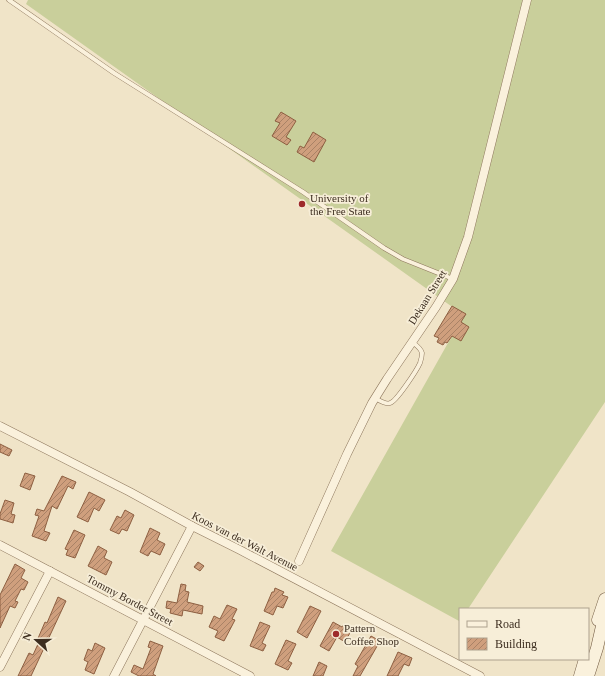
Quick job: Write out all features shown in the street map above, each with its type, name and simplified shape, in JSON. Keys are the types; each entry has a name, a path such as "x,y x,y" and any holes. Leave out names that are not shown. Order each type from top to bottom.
{"street":[{"name":"Dekaan Street","path":"299,561 347,454 375,398 453,279 468,237 527,0"},
{"name":"Koos van der Walt Avenue","path":"0,426 240,550 468,673 480,676"},
{"path":"114,676 192,526"},
{"name":"Tommy Border Street","path":"0,545 144,619 234,672 250,676"},
{"path":"0,667 50,571"},
{"path":"589,646 605,599"},
{"path":"585,671 597,648 605,613"}],"lane":[{"path":"9,0 114,73 303,192 384,248 403,259 453,279"},
{"path":"375,398 390,404 408,382 422,358 420,349 412,341"}],"green space":[{"path":"28,0 605,0 605,402 469,608 459,608 459,621 331,551 453,334 458,311 26,4"}],"building":[{"path":"281,112 296,121 286,137 291,140 287,145 272,136 280,123 275,121"},
{"path":"313,132 326,140 314,162 297,152 300,146 304,148"},
{"path":"452,306 466,314 461,322 469,327 461,341 452,336 447,343 445,342 443,345 437,342 439,338 434,336"},
{"path":"0,444 12,450 9,456 0,452"},
{"path":"25,473 35,476 30,490 20,486"},
{"path":"62,476 76,482 73,489 68,486 57,509 52,506 44,531 50,533 46,541 32,536 39,516 35,515 37,509 44,511"},
{"path":"89,492 105,500 99,511 94,508 88,522 77,517"},
{"path":"5,500 14,503 11,514 15,515 13,523 0,519 0,514"},
{"path":"125,510 134,515 127,531 122,529 119,534 110,530 117,516 121,518"},
{"path":"150,528 160,533 157,540 165,544 160,555 151,551 148,556 140,552"},
{"path":"74,530 85,535 75,558 66,555 68,550 65,549"},
{"path":"98,546 107,551 104,558 112,562 106,575 88,566"},
{"path":"198,562 204,566 200,571 194,567"},
{"path":"15,564 25,570 21,578 28,582 24,590 21,589 15,601 18,602 15,608 10,606 0,628 0,595"},
{"path":"181,584 186,585 185,591 189,592 187,602 203,606 202,614 183,610 182,616 170,613 171,609 166,608 167,601 177,603"},
{"path":"275,588 284,592 282,595 288,597 283,608 277,606 273,615 264,611"},
{"path":"58,597 66,601 31,676 18,676 29,653 33,655 38,644 36,643 45,622 47,623"},
{"path":"227,605 237,609 232,619 235,620 224,641 215,637 218,631 209,627 214,616 220,619"},
{"path":"310,606 321,611 307,638 297,632"},
{"path":"260,622 270,626 262,643 266,645 263,651 250,646"},
{"path":"333,622 342,627 344,624 352,629 345,642 337,637 329,651 320,646"},
{"path":"371,636 380,641 360,676 353,676 358,666 355,664"},
{"path":"286,640 296,644 288,661 292,663 288,670 275,664"},
{"path":"150,641 163,646 153,674 156,676 139,676 131,672 134,665 143,669 151,648 148,647"},
{"path":"95,643 105,648 94,674 85,670 88,662 84,660 88,649 92,651"},
{"path":"398,652 412,658 409,666 404,664 398,676 387,676"},
{"path":"319,662 327,666 323,676 313,676"}],"place":[{"name":"University of the Free State","path":"302,204"},
{"name":"Pattern Coffee Shop","path":"336,634"}]}
